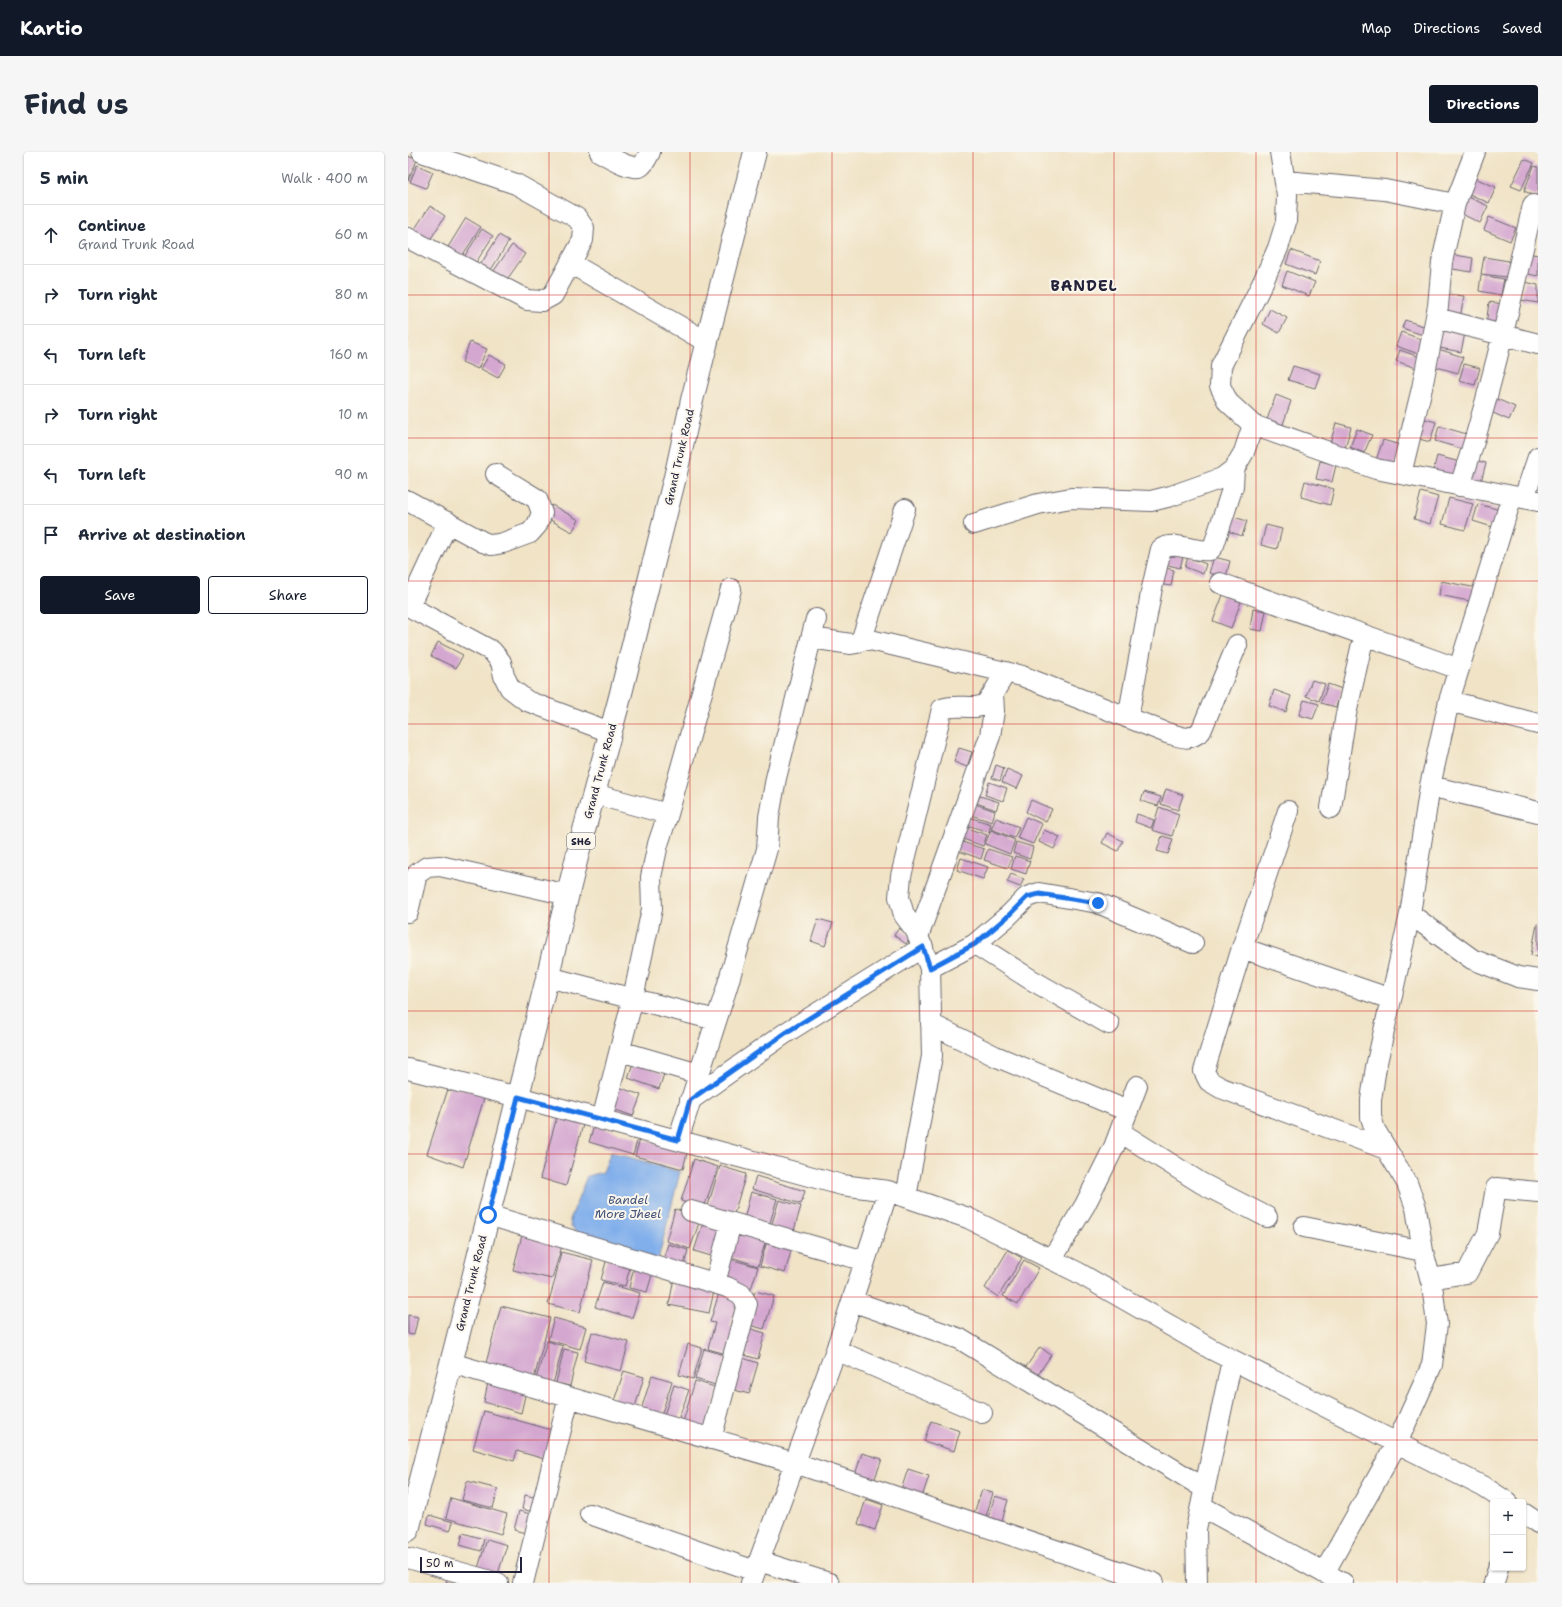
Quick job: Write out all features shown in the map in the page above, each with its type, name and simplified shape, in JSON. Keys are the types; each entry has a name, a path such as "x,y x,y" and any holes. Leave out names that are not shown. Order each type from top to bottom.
{"main road":[{"name":"Grand Trunk Road","path":"408,1530 676,473 706,342 755,152"}],"street":[{"path":"408,238 526,300 542,301 553,295 583,240 584,228 577,218 516,184 455,157 422,152"},
{"path":"600,152 626,165 637,168 642,165 650,152"},
{"path":"1280,152 1287,195 1286,222 1278,248 1263,282 1221,366 1220,386 1228,402 1253,425 1376,469 1525,498"},
{"path":"1401,474 1422,388 1436,318 1442,262 1456,204 1475,152"},
{"path":"1285,181 1385,190 1456,204"},
{"path":"1460,486 1476,437 1533,205"},
{"path":"570,263 706,342"},
{"path":"1436,318 1538,344"},
{"path":"974,524 1038,504 1071,498 1151,502 1222,478 1234,469 1244,452 1253,425"},
{"path":"1324,1573 1397,1443 1432,1365 1437,1324 1416,1208 1407,1184 1375,1130 1371,1117 1371,1100 1376,1067 1410,914 1430,786 1449,701 1459,670 1525,498 1538,457"},
{"path":"1128,718 1152,588 1161,549 1165,546 1173,545 1202,552 1210,550 1214,545 1233,486 1234,469"},
{"path":"408,501 483,542 492,545 503,543 530,533 537,525 542,514 537,499 496,474"},
{"path":"678,1140 767,850 769,817 776,778 814,629 851,644 857,643 862,638 905,509"},
{"path":"448,522 409,606 492,651 501,662 504,676 510,688 527,701 610,732"},
{"path":"1220,583 1459,670"},
{"path":"602,1120 633,998 652,909 651,877 658,844 668,814 731,589"},
{"path":"1331,808 1346,714 1364,635"},
{"path":"862,638 1022,676 1167,733 1187,738 1192,737 1201,731 1237,645"},
{"path":"906,1197 932,1056 930,968 916,931 904,915 899,897 901,876 937,723 942,709 950,706 977,707 986,704 1006,672"},
{"path":"690,1100 787,1032 921,942 990,736 994,711 993,693"},
{"path":"1449,701 1538,724"},
{"path":"1430,786 1538,812"},
{"path":"594,794 668,814"},
{"path":"1288,811 1242,948 1204,1071 1209,1081 1221,1088 1386,1149"},
{"path":"408,912 417,874 426,867 440,866 568,895"},
{"path":"930,968 975,944 1008,916 1027,897 1039,894 1098,903 1193,943"},
{"path":"1410,914 1472,960 1518,977 1538,980"},
{"path":"975,944 1030,979 1109,1024"},
{"path":"1242,948 1391,999"},
{"path":"548,977 716,1020"},
{"path":"931,1024 995,1056 1128,1111"},
{"path":"620,1051 699,1074"},
{"path":"408,1069 518,1097 842,1185 888,1191 968,1218 1077,1272 1232,1360 1484,1487 1502,1499"},
{"path":"1052,1259 1085,1205 1114,1147 1138,1086"},
{"path":"1120,1132 1201,1183 1267,1217"},
{"path":"1430,1279 1467,1273 1488,1233 1496,1188 1538,1192"},
{"path":"755,1572 836,1350 888,1191"},
{"path":"691,1211 865,1262"},
{"path":"488,1215 715,1283 741,1294 747,1304 711,1439"},
{"path":"715,1283 731,1223"},
{"path":"1304,1227 1423,1251"},
{"path":"852,1301 960,1338 1203,1497 1324,1573 1343,1583"},
{"path":"836,1350 982,1413"},
{"path":"1197,1583 1196,1528 1232,1360"},
{"path":"451,1363 795,1464 1154,1583"},
{"path":"523,1583 569,1398"},
{"path":"590,1514 755,1572 829,1583"},
{"path":"1526,1515 1538,1523"},
{"path":"408,1558 498,1583"},
{"path":"1494,1583 1497,1571"}],"water":[{"name":"Bandel More Jheel","path":"611,1152 680,1172 658,1260 584,1238 571,1227 570,1220 587,1176 603,1172"}],"building":[{"path":"408,156 417,160 408,181"},
{"path":"1524,159 1534,163 1521,190 1511,186"},
{"path":"417,165 433,172 426,188 410,182"},
{"path":"1534,166 1538,167 1538,192 1536,196 1524,191"},
{"path":"1472,177 1496,187 1489,203 1465,192"},
{"path":"1466,196 1488,206 1480,223 1458,212"},
{"path":"430,206 445,216 430,240 414,230"},
{"path":"1489,217 1516,228 1510,241 1484,230"},
{"path":"466,218 481,227 462,256 448,247"},
{"path":"482,229 493,236 475,264 464,257"},
{"path":"499,235 509,241 489,273 479,267"},
{"path":"512,245 525,254 506,281 493,272"},
{"path":"1291,250 1320,261 1315,275 1286,264"},
{"path":"1527,253 1538,255 1538,276 1523,273"},
{"path":"1449,254 1473,258 1471,272 1447,268"},
{"path":"1484,257 1509,261 1507,277 1481,274"},
{"path":"1287,271 1315,282 1309,296 1282,285"},
{"path":"1481,275 1504,279 1501,295 1479,291"},
{"path":"1525,282 1538,285 1538,303 1521,300"},
{"path":"1446,294 1464,296 1460,318 1443,315"},
{"path":"1489,302 1503,304 1499,327 1486,325"},
{"path":"1270,309 1287,318 1279,333 1263,324"},
{"path":"1405,320 1426,327 1423,335 1402,328"},
{"path":"1440,327 1465,333 1461,352 1435,347"},
{"path":"1401,332 1429,342 1424,356 1396,346"},
{"path":"470,342 487,349 478,369 462,362"},
{"path":"1438,349 1463,357 1458,373 1433,366"},
{"path":"1400,350 1425,359 1422,370 1396,361"},
{"path":"489,355 506,364 498,378 481,369"},
{"path":"1464,364 1480,368 1475,385 1459,381"},
{"path":"1293,366 1320,374 1315,388 1288,380"},
{"path":"1276,395 1291,401 1281,430 1265,425"},
{"path":"1490,396 1515,407 1509,420 1484,409"},
{"path":"1418,417 1436,422 1430,442 1412,437"},
{"path":"1336,423 1351,427 1345,448 1330,444"},
{"path":"1439,426 1470,435 1466,450 1435,441"},
{"path":"1357,429 1372,435 1364,453 1350,447"},
{"path":"1383,440 1400,445 1394,466 1376,460"},
{"path":"1437,456 1460,462 1455,482 1432,475"},
{"path":"1470,459 1486,463 1479,489 1463,485"},
{"path":"1320,461 1336,465 1332,482 1316,479"},
{"path":"1305,481 1334,489 1330,505 1301,497"},
{"path":"1421,492 1438,497 1430,524 1414,519"},
{"path":"1449,498 1473,504 1465,530 1442,524"},
{"path":"1478,504 1504,511 1499,529 1473,521"},
{"path":"552,505 579,520 572,532 545,517"},
{"path":"1227,515 1247,521 1242,536 1222,529"},
{"path":"1266,525 1282,529 1277,549 1261,545"},
{"path":"1163,552 1183,557 1180,568 1160,563"},
{"path":"1188,557 1206,564 1203,574 1185,567"},
{"path":"1214,557 1230,561 1226,577 1209,573"},
{"path":"1161,567 1174,570 1171,586 1157,584"},
{"path":"1441,581 1477,588 1474,602 1439,595"},
{"path":"1223,595 1241,602 1231,628 1213,621"},
{"path":"1253,609 1266,611 1262,631 1250,629"},
{"path":"438,642 463,655 456,668 431,656"},
{"path":"1312,680 1325,684 1319,701 1306,696"},
{"path":"1328,684 1342,689 1336,707 1321,703"},
{"path":"1274,690 1291,696 1286,712 1269,706"},
{"path":"1304,700 1319,704 1313,719 1299,715"},
{"path":"959,748 972,752 967,767 954,762"},
{"path":"996,765 1004,768 1000,781 992,778"},
{"path":"1007,769 1023,776 1017,789 1002,782"},
{"path":"989,782 1007,788 1003,801 985,795"},
{"path":"1166,789 1183,795 1178,810 1161,804"},
{"path":"1144,792 1161,797 1158,806 1141,801"},
{"path":"980,796 999,802 996,810 977,803"},
{"path":"1031,800 1052,809 1046,822 1026,812"},
{"path":"975,804 995,811 992,822 971,815"},
{"path":"1159,807 1179,814 1172,836 1152,830"},
{"path":"1137,814 1154,820 1151,828 1135,822"},
{"path":"969,817 991,824 989,832 966,825"},
{"path":"1026,817 1042,824 1033,844 1017,838"},
{"path":"996,818 1019,827 1014,838 991,829"},
{"path":"964,827 987,835 983,846 960,838"},
{"path":"991,830 1015,840 1010,854 985,844"},
{"path":"1044,830 1060,837 1054,849 1039,842"},
{"path":"1107,833 1123,841 1118,851 1102,843"},
{"path":"1162,836 1173,839 1168,854 1157,851"},
{"path":"959,841 984,849 981,859 956,850"},
{"path":"1016,842 1033,847 1030,859 1013,853"},
{"path":"988,849 1012,857 1008,868 984,860"},
{"path":"1015,856 1030,861 1026,874 1011,869"},
{"path":"961,858 988,867 983,879 957,870"},
{"path":"1011,874 1024,879 1020,887 1007,882"},
{"path":"818,919 833,923 825,946 811,941"},
{"path":"1538,924 1538,957 1531,955"},
{"path":"899,928 911,937 906,944 894,935"},
{"path":"633,1063 664,1074 659,1089 628,1078"},
{"path":"449,1086 485,1095 463,1167 427,1154"},
{"path":"618,1087 641,1095 633,1116 610,1108"},
{"path":"558,1113 584,1121 566,1186 540,1178"},
{"path":"594,1126 638,1138 633,1155 589,1142"},
{"path":"640,1139 687,1153 683,1169 635,1156"},
{"path":"694,1159 718,1167 704,1208 681,1201"},
{"path":"720,1166 746,1174 733,1217 707,1209"},
{"path":"756,1176 805,1191 801,1204 752,1189"},
{"path":"751,1192 777,1199 769,1226 744,1219"},
{"path":"779,1200 801,1206 793,1234 771,1227"},
{"path":"675,1209 701,1217 690,1249 666,1241"},
{"path":"705,1217 728,1225 718,1258 694,1251"},
{"path":"739,1229 767,1237 758,1266 731,1257"},
{"path":"522,1235 562,1246 552,1279 513,1270"},
{"path":"768,1237 793,1244 785,1273 760,1266"},
{"path":"668,1244 688,1250 682,1273 661,1267"},
{"path":"1008,1250 1022,1258 998,1297 985,1288"},
{"path":"561,1252 593,1260 580,1312 548,1304"},
{"path":"607,1258 631,1264 625,1286 601,1280"},
{"path":"730,1259 758,1267 750,1292 723,1283"},
{"path":"1024,1260 1039,1268 1018,1304 1003,1296"},
{"path":"635,1263 654,1268 647,1292 629,1288"},
{"path":"674,1278 715,1287 709,1313 669,1305"},
{"path":"603,1282 640,1293 632,1318 595,1307"},
{"path":"720,1290 739,1296 730,1327 737,1329 730,1355 708,1349 715,1323 710,1322"},
{"path":"755,1291 774,1296 764,1329 745,1324"},
{"path":"501,1306 550,1318 534,1379 485,1367"},
{"path":"408,1315 418,1317 414,1335 408,1334"},
{"path":"554,1318 586,1327 580,1349 548,1340"},
{"path":"745,1327 765,1333 758,1359 737,1353"},
{"path":"592,1332 629,1342 621,1371 584,1361"},
{"path":"547,1341 563,1346 553,1384 536,1379"},
{"path":"688,1344 702,1348 693,1379 679,1375"},
{"path":"1040,1347 1051,1355 1035,1379 1023,1371"},
{"path":"564,1349 578,1352 570,1386 556,1383"},
{"path":"704,1349 728,1356 719,1386 695,1379"},
{"path":"737,1356 758,1363 749,1394 727,1388"},
{"path":"624,1371 644,1377 635,1407 614,1401"},
{"path":"652,1375 672,1381 661,1416 641,1410"},
{"path":"489,1377 527,1387 521,1413 484,1402"},
{"path":"695,1381 718,1388 706,1429 683,1422"},
{"path":"674,1385 689,1390 678,1420 664,1415"},
{"path":"484,1411 559,1432 551,1461 517,1451 514,1461 473,1449"},
{"path":"931,1421 960,1431 954,1451 924,1441"},
{"path":"862,1453 882,1459 874,1481 855,1475"},
{"path":"908,1469 929,1476 922,1497 901,1490"},
{"path":"467,1481 498,1489 493,1508 462,1500"},
{"path":"982,1490 993,1493 984,1523 972,1519"},
{"path":"525,1495 541,1499 537,1513 522,1509"},
{"path":"995,1496 1008,1500 1001,1525 987,1521"},
{"path":"451,1498 507,1514 501,1534 446,1518"},
{"path":"866,1499 883,1505 875,1530 858,1524"},
{"path":"519,1511 538,1516 533,1535 514,1530"},
{"path":"429,1515 453,1522 450,1531 427,1524"},
{"path":"463,1533 484,1539 481,1551 460,1545"},
{"path":"487,1539 507,1545 498,1574 478,1568"},
{"path":"448,1577 468,1583 446,1583"}],"district":[{"name":"BANDEL","path":"1084,286"}],"route":[{"path":"488,1215 518,1097 678,1140 690,1100 787,1032 923,947 930,968 975,944 1008,916 1027,897 1039,894 1098,903"}]}
